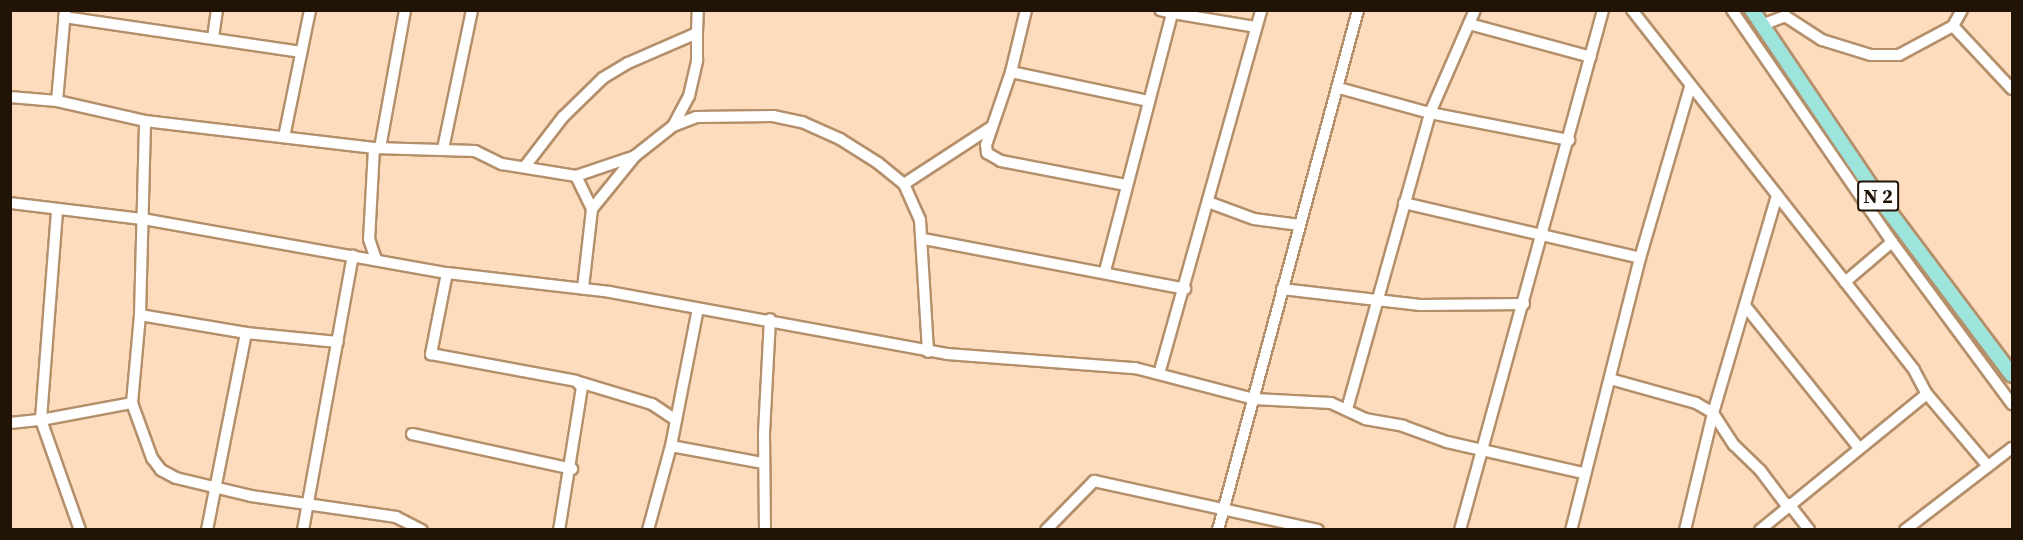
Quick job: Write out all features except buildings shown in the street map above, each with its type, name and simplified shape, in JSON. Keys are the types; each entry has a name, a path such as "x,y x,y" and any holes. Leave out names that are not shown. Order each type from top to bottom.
{"main road":[{"name":"N 2","path":"1752,10 1876,194 2013,375"}],"street":[{"path":"213,38 217,10"},
{"path":"284,137 310,10"},
{"path":"376,259 369,239 377,148 405,10"},
{"path":"443,149 472,10"},
{"path":"673,126 689,96 697,60 698,10"},
{"path":"1026,10 1011,72 990,128 986,149 995,159 1126,185"},
{"path":"1160,10 1256,27"},
{"path":"1159,374 1185,289 1261,10"},
{"path":"1218,530 1282,289 1339,88 1358,10"},
{"path":"1347,410 1430,113 1475,10"},
{"path":"1460,530 1543,236 1603,10"},
{"path":"1632,10 1690,87 1914,370 1927,394 1987,465"},
{"path":"1732,10 1892,242 2013,404"},
{"path":"1762,25 1785,16 1822,40 1881,56 1907,53 1953,26 1962,10"},
{"path":"1105,271 1172,13"},
{"path":"57,101 65,14 301,52"},
{"path":"1469,24 1591,57"},
{"path":"1953,26 2013,89"},
{"path":"526,165 563,117 603,78 628,63 697,33"},
{"path":"1011,72 1149,101"},
{"path":"1571,530 1640,258 1690,87"},
{"path":"1339,88 1430,113 1569,140"},
{"path":"10,97 57,101 145,121 377,148 475,151 496,162 526,165 576,176 635,156"},
{"path":"592,209 635,156 673,126 715,114 789,118 840,139 904,184 924,239 928,352"},
{"path":"145,121 140,315 132,403 152,458 160,470 176,478 216,487 396,517 422,530"},
{"path":"904,184 990,128"},
{"path":"576,176 592,209 583,288"},
{"path":"1685,530 1713,413 1746,307 1777,195"},
{"path":"1208,202 1254,219 1300,225"},
{"path":"10,203 57,211 142,219 447,273 583,288 698,309 770,319 928,352 970,358 1110,364 1159,374 1254,399 1318,400 1371,421 1584,473"},
{"path":"1404,203 1640,258"},
{"path":"57,211 41,420 80,530"},
{"path":"924,239 1105,271 1185,289"},
{"path":"1845,282 1892,242"},
{"path":"303,530 353,256"},
{"path":"447,273 431,354 579,382 652,404 676,420"},
{"path":"1282,289 1420,305 1524,304"},
{"path":"1746,307 1858,447"},
{"path":"648,530 671,446 698,309"},
{"path":"140,315 246,333 338,342"},
{"path":"765,530 763,463 770,319"},
{"path":"207,530 246,333"},
{"path":"1610,379 1696,403 1713,413 1734,444 1760,470 1809,530"},
{"path":"559,530 572,469 583,393 579,382"},
{"path":"1760,530 1858,447 1927,394"},
{"path":"10,423 41,420 132,403"},
{"path":"412,434 572,469"},
{"path":"671,446 763,463"},
{"path":"1905,530 1987,465 2013,448"},
{"path":"1046,530 1094,481 1318,530"}]}
